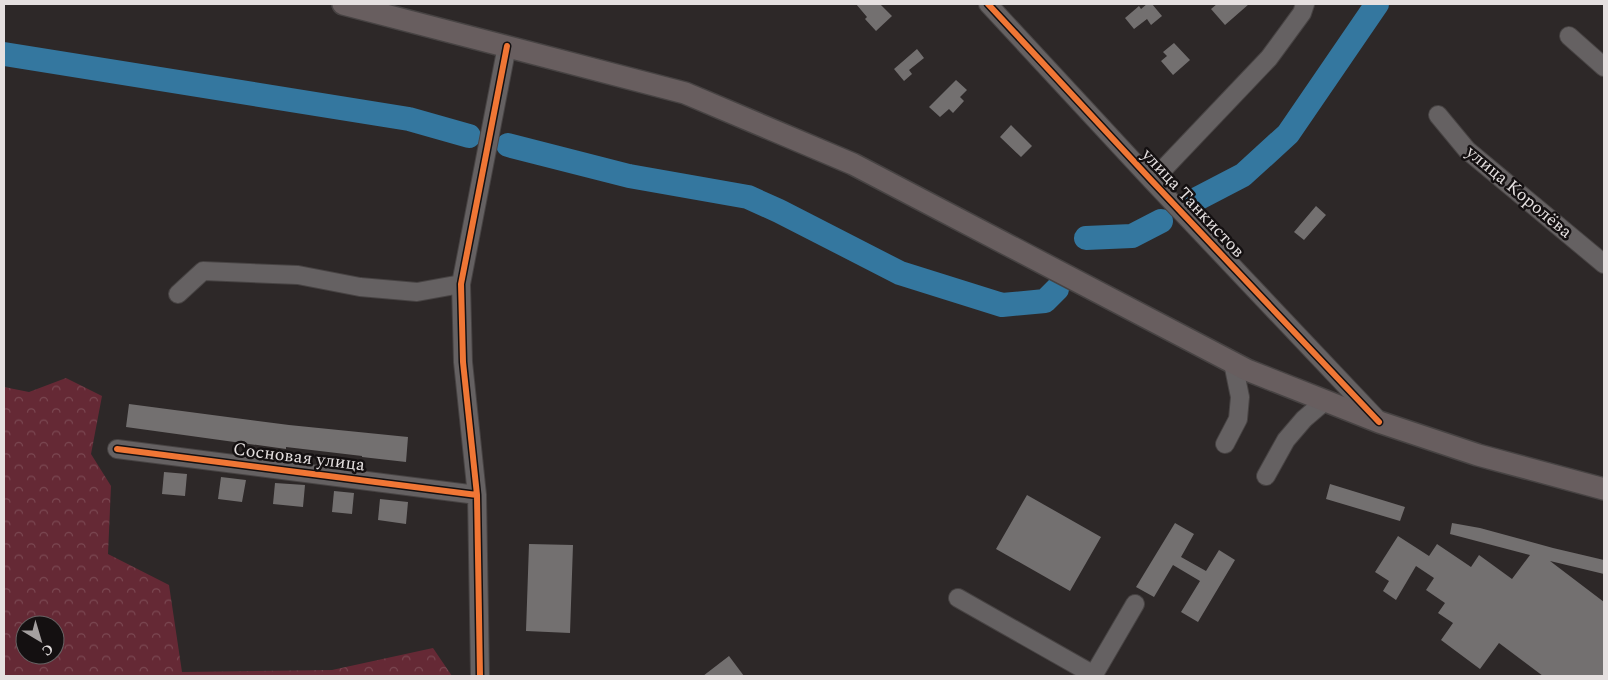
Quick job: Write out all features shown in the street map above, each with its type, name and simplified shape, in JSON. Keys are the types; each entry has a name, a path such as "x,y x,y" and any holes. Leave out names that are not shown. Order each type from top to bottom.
{"main road":[{"path":"343,4 685,93 853,164 1247,370 1379,422 1478,455 1604,489"}],"street":[{"name":"улица Танкистов","path":"988,4 1379,422"},
{"path":"1152,181 1269,58 1302,13 1305,4"},
{"path":"1569,36 1604,67"},
{"path":"480,676 477,495 463,362 461,284 507,46"},
{"name":"улица Королёва","path":"1438,115 1466,150 1604,264"},
{"path":"178,294 203,271 298,275 360,287 417,292 461,284"},
{"path":"1225,444 1238,419 1239,412 1240,397 1233,363"},
{"path":"1266,476 1286,440 1325,400"},
{"name":"Сосновая улица","path":"117,449 477,495"},
{"path":"958,598 1093,676 1135,604"}],"green space":[{"path":"66,378 102,396 91,454 111,486 108,554 169,585 182,672 332,670 433,648 452,676 4,676 4,387 29,392"}],"building":[{"path":"856,4 880,4 892,16 876,31 865,19 867,17"},
{"path":"1147,4 1152,4 1162,16 1151,25 1147,19 1134,29 1125,18 1139,6 1141,9"},
{"path":"1217,4 1249,4 1225,25 1211,9"},
{"path":"1174,43 1190,60 1173,75 1161,61 1167,56 1163,52"},
{"path":"917,49 924,58 909,70 912,74 904,81 894,69"},
{"path":"956,80 967,90 960,97 964,101 953,113 949,109 940,117 929,107"},
{"path":"1011,125 1032,146 1021,157 1000,137"},
{"path":"1316,206 1326,215 1304,240 1294,232"},
{"path":"129,404 289,425 408,437 406,462 286,447 286,449 126,427"},
{"path":"164,472 187,474 185,496 162,494"},
{"path":"221,477 246,480 242,502 218,499"},
{"path":"275,483 305,485 303,507 273,504"},
{"path":"1330,484 1405,507 1400,521 1326,499"},
{"path":"334,491 354,493 352,514 332,512"},
{"path":"1027,495 1101,537 1070,591 996,549"},
{"path":"380,499 408,502 406,524 378,520"},
{"path":"1175,523 1194,534 1181,557 1206,571 1219,550 1235,560 1198,622 1181,612 1200,581 1173,565 1154,597 1136,587"},
{"path":"1452,523 1480,528 1604,560 1604,574 1550,561 1604,602 1604,676 1543,676 1499,643 1480,669 1441,640 1453,623 1438,613 1445,603 1426,590 1434,578 1416,566 1396,600 1383,591 1389,581 1375,572 1398,536 1429,556 1437,544 1471,567 1479,555 1512,579 1530,555 1450,534"},
{"path":"529,544 573,545 570,633 526,631"},
{"path":"729,656 744,676 703,676"}],"waterway":[{"path":"1195,200 1243,175 1288,134 1377,4"},
{"path":"4,54 409,119 469,136"},
{"path":"508,145 629,176 748,197 900,273 1002,305 1045,301 1057,289"},
{"path":"1086,238 1132,236 1161,221"}],"cycle path":[{"path":"988,4 1379,422"},
{"path":"480,676 477,495 463,362 461,284 507,46"},
{"path":"117,449 477,495"}]}
